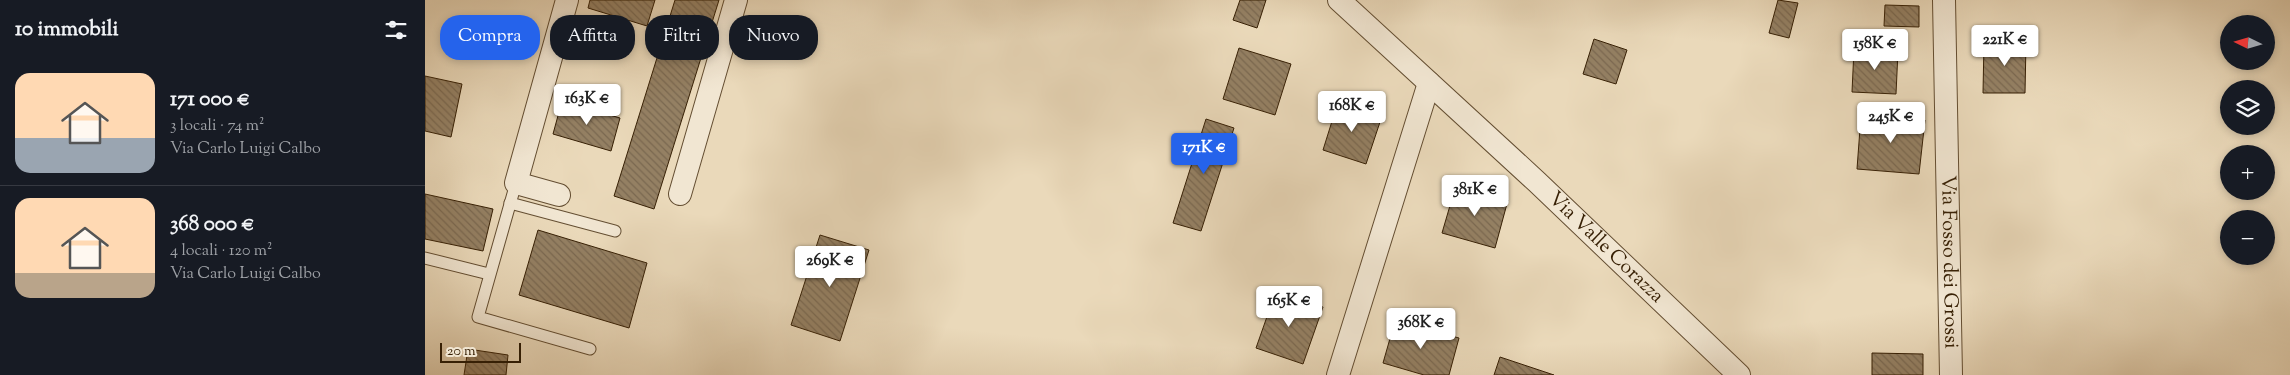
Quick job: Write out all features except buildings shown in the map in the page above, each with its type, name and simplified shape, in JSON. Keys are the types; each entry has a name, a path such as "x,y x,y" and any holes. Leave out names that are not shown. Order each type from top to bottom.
{"street":[{"path":"559,195 513,193 567,0"},
{"path":"680,194 736,0"},
{"name":"Via Valle Corazza","path":"1339,0 1537,182 1739,375"},
{"name":"Via Fosso dei Grossi","path":"1944,0 1951,375"},
{"path":"1338,375 1429,83"}],"lane":[{"path":"590,349 478,317 513,193 615,231"},
{"path":"425,258 489,274"}]}
